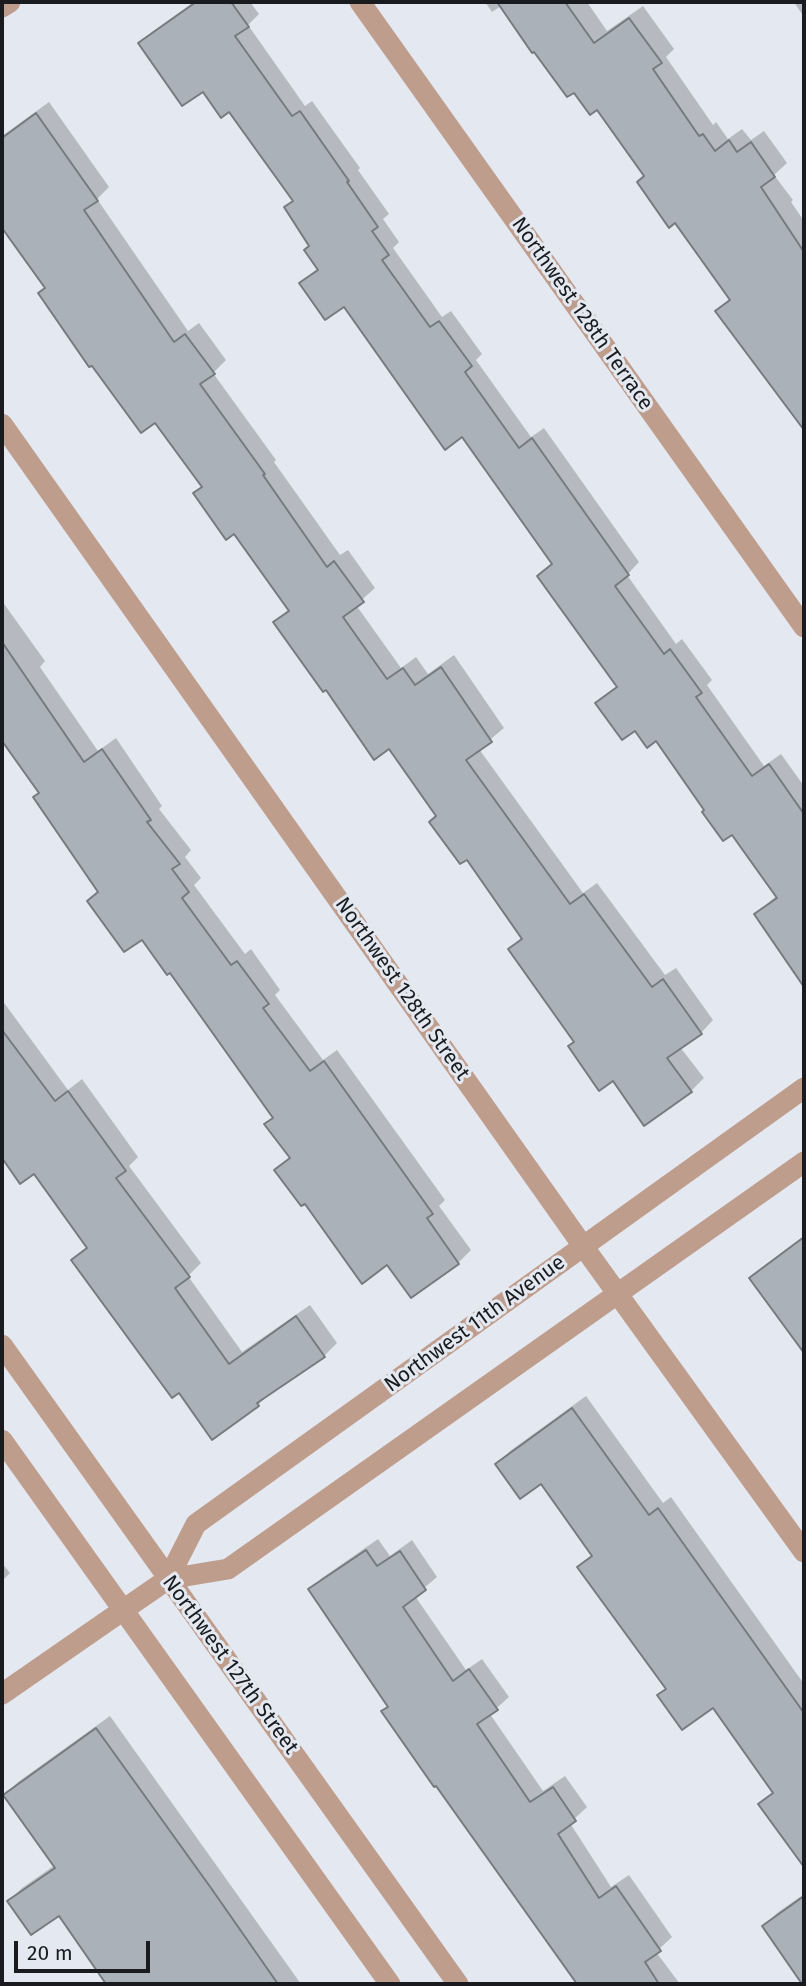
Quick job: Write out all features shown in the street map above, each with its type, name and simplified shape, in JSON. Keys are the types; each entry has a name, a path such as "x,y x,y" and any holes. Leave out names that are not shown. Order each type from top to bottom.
{"street":[{"path":"2,7 10,2"},
{"name":"Northwest 128th Terrace","path":"360,2 804,627"},
{"name":"Northwest 128th Street","path":"2,424 583,1246 804,1552"},
{"name":"Northwest 11th Avenue","path":"168,1579 196,1524 804,1088"},
{"name":"Northwest 11th Avenue","path":"2,1694 168,1579 228,1569 804,1162"},
{"name":"Northwest 127th Street","path":"2,1345 458,1984"},
{"path":"2,1440 390,1984"}],"building":[{"path":"196,2 231,2 249,27 235,36 292,116 300,111 349,181 347,182 378,227 372,231 389,255 382,260 430,327 439,321 472,366 465,372 519,448 532,438 629,575 615,586 664,654 670,649 702,693 696,697 752,776 769,764 804,814 804,987 754,914 777,898 732,835 723,841 656,741 647,748 635,731 622,740 595,703 617,687 537,576 552,564 462,437 445,450 344,307 325,320 299,283 318,270 304,250 309,246 284,207 293,201 229,112 221,118 203,92 182,106 138,43"},
{"path":"497,2 565,2 594,43 629,18 662,63 653,69 699,136 703,134 715,151 729,140 737,152 751,142 775,177 761,187 804,252 804,430 715,311 730,300 675,223 669,228 637,182 644,176 597,110 590,115 574,93 567,97"},
{"path":"36,113 98,201 84,210 174,342 185,334 215,374 200,384 327,567 334,561 364,602 343,617 387,679 403,668 415,685 441,667 492,742 466,760 570,904 584,894 652,987 663,979 702,1034 667,1058 692,1092 644,1126 613,1081 599,1091 568,1046 574,1042 508,949 522,939 467,860 460,864 429,822 436,816 389,749 374,760 326,690 323,692 273,622 289,611 234,534 226,540 193,493 202,487 155,423 141,433 92,366 89,367 38,293 45,288 2,228 2,138"},
{"path":"2,642 84,762 102,749 151,820 147,822 180,864 172,869 189,892 182,898 231,965 237,961 269,1004 263,1008 310,1071 324,1061 433,1214 427,1218 459,1264 411,1298 387,1265 362,1284 305,1204 301,1206 274,1170 290,1158 264,1124 273,1118 170,973 167,975 142,940 124,952 87,901 98,892 33,797 39,793 2,741"},
{"path":"2,1030 55,1101 68,1091 126,1171 116,1178 190,1277 175,1288 229,1364 296,1316 325,1357 257,1403 259,1406 212,1440 179,1393 172,1398 71,1260 87,1248 34,1174 20,1184 2,1158"},
{"path":"804,1237 804,1353 749,1278"},
{"path":"572,1408 649,1515 658,1508 804,1713 804,1867 758,1804 773,1793 713,1708 682,1730 657,1695 666,1689 577,1567 592,1556 541,1484 520,1499 495,1464"},
{"path":"366,1550 377,1566 400,1551 426,1590 403,1607 453,1681 469,1669 498,1710 477,1724 530,1802 553,1787 576,1821 558,1834 599,1898 616,1886 661,1951 645,1962 659,1984 577,1984 381,1711 388,1707 308,1589"},
{"path":"96,1728 278,1984 106,1984 59,1916 31,1935 7,1901 55,1868 3,1795"},
{"path":"804,1896 804,1984 802,1984 762,1926"}]}
